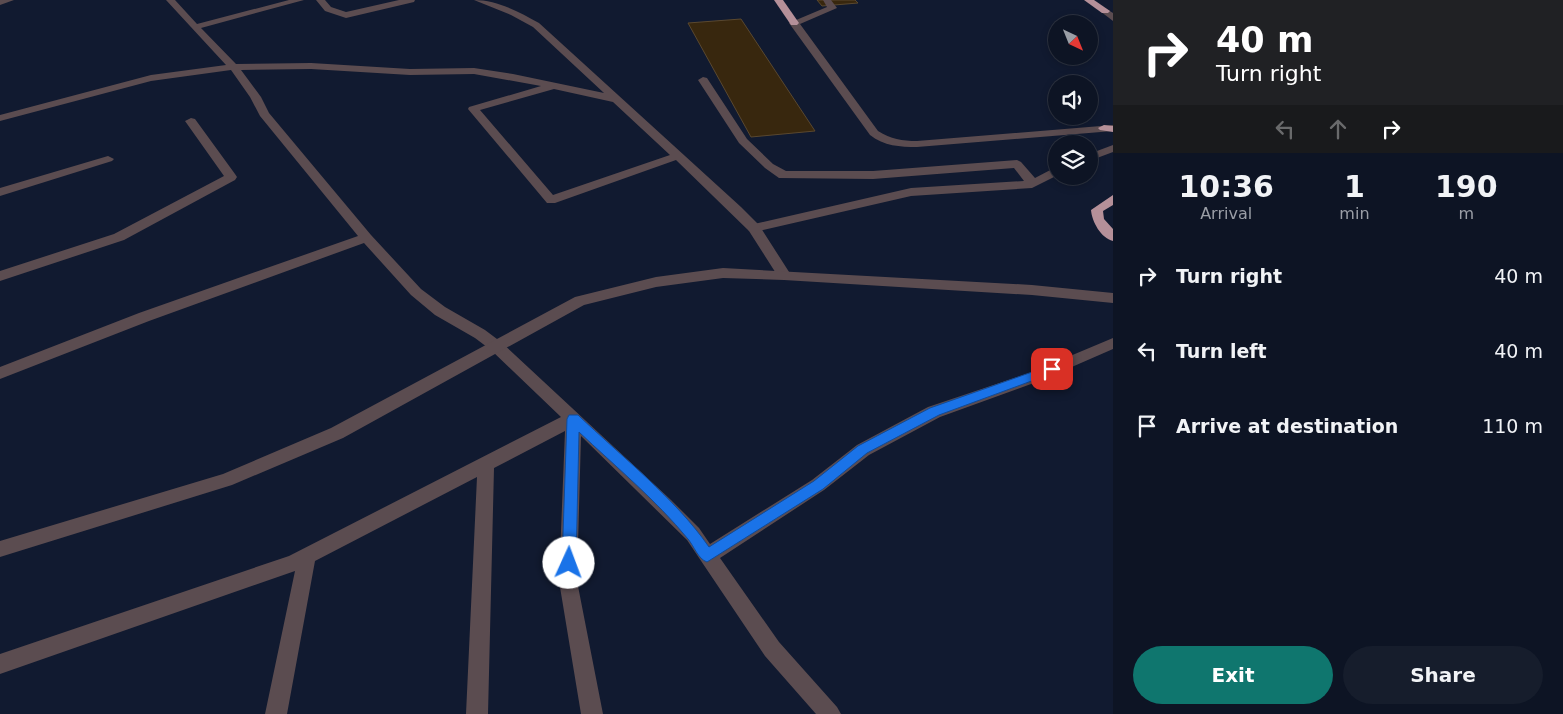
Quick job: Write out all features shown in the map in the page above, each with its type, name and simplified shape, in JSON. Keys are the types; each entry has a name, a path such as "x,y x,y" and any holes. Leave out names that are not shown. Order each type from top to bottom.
{"highway":[{"path":"778,0 794,22"},
{"path":"1088,0 1105,11"},
{"path":"1113,199 1097,210 1098,220 1113,237"}],"street":[{"path":"0,2 10,0"},
{"path":"170,0 233,67 257,96 264,114 366,238 416,292 440,311 480,334 496,346 665,505 692,534 772,649 830,714"},
{"path":"194,27 300,0"},
{"path":"320,0 328,9 346,15 411,0"},
{"path":"478,0 514,13 536,25 737,210 754,228 784,274"},
{"path":"827,0 832,8 794,22 874,133 882,140 897,145 918,144 1110,128"},
{"path":"1105,11 1113,18"},
{"path":"0,118 152,78 233,67 311,66 410,72 474,71 513,77 616,99"},
{"path":"704,80 742,141 769,166 783,175 873,176 1017,164 1032,184"},
{"path":"554,86 473,109 551,200 678,156"},
{"path":"0,276 119,237 231,177 191,121"},
{"path":"1098,154 1113,148"},
{"path":"0,192 108,159"},
{"path":"754,228 911,192 1032,184 1048,175"},
{"path":"0,373 144,317 366,238"},
{"path":"0,549 226,480 337,433 580,301 656,282 723,274 784,274 1032,290 1113,298"},
{"path":"707,556 818,485 863,450 926,416 1037,376 1113,343"},
{"path":"0,664 284,566 307,556 573,419"},
{"path":"573,419 568,581 586,694 592,714"},
{"path":"476,714 486,464"},
{"path":"276,714 307,556"}],"building":[{"path":"817,0 855,0 858,3 822,6"},
{"path":"741,19 815,131 751,137 688,23"}],"route":[{"path":"569,563 573,419 665,505 692,534 707,556 818,485 863,450 934,412 1052,369"}]}
